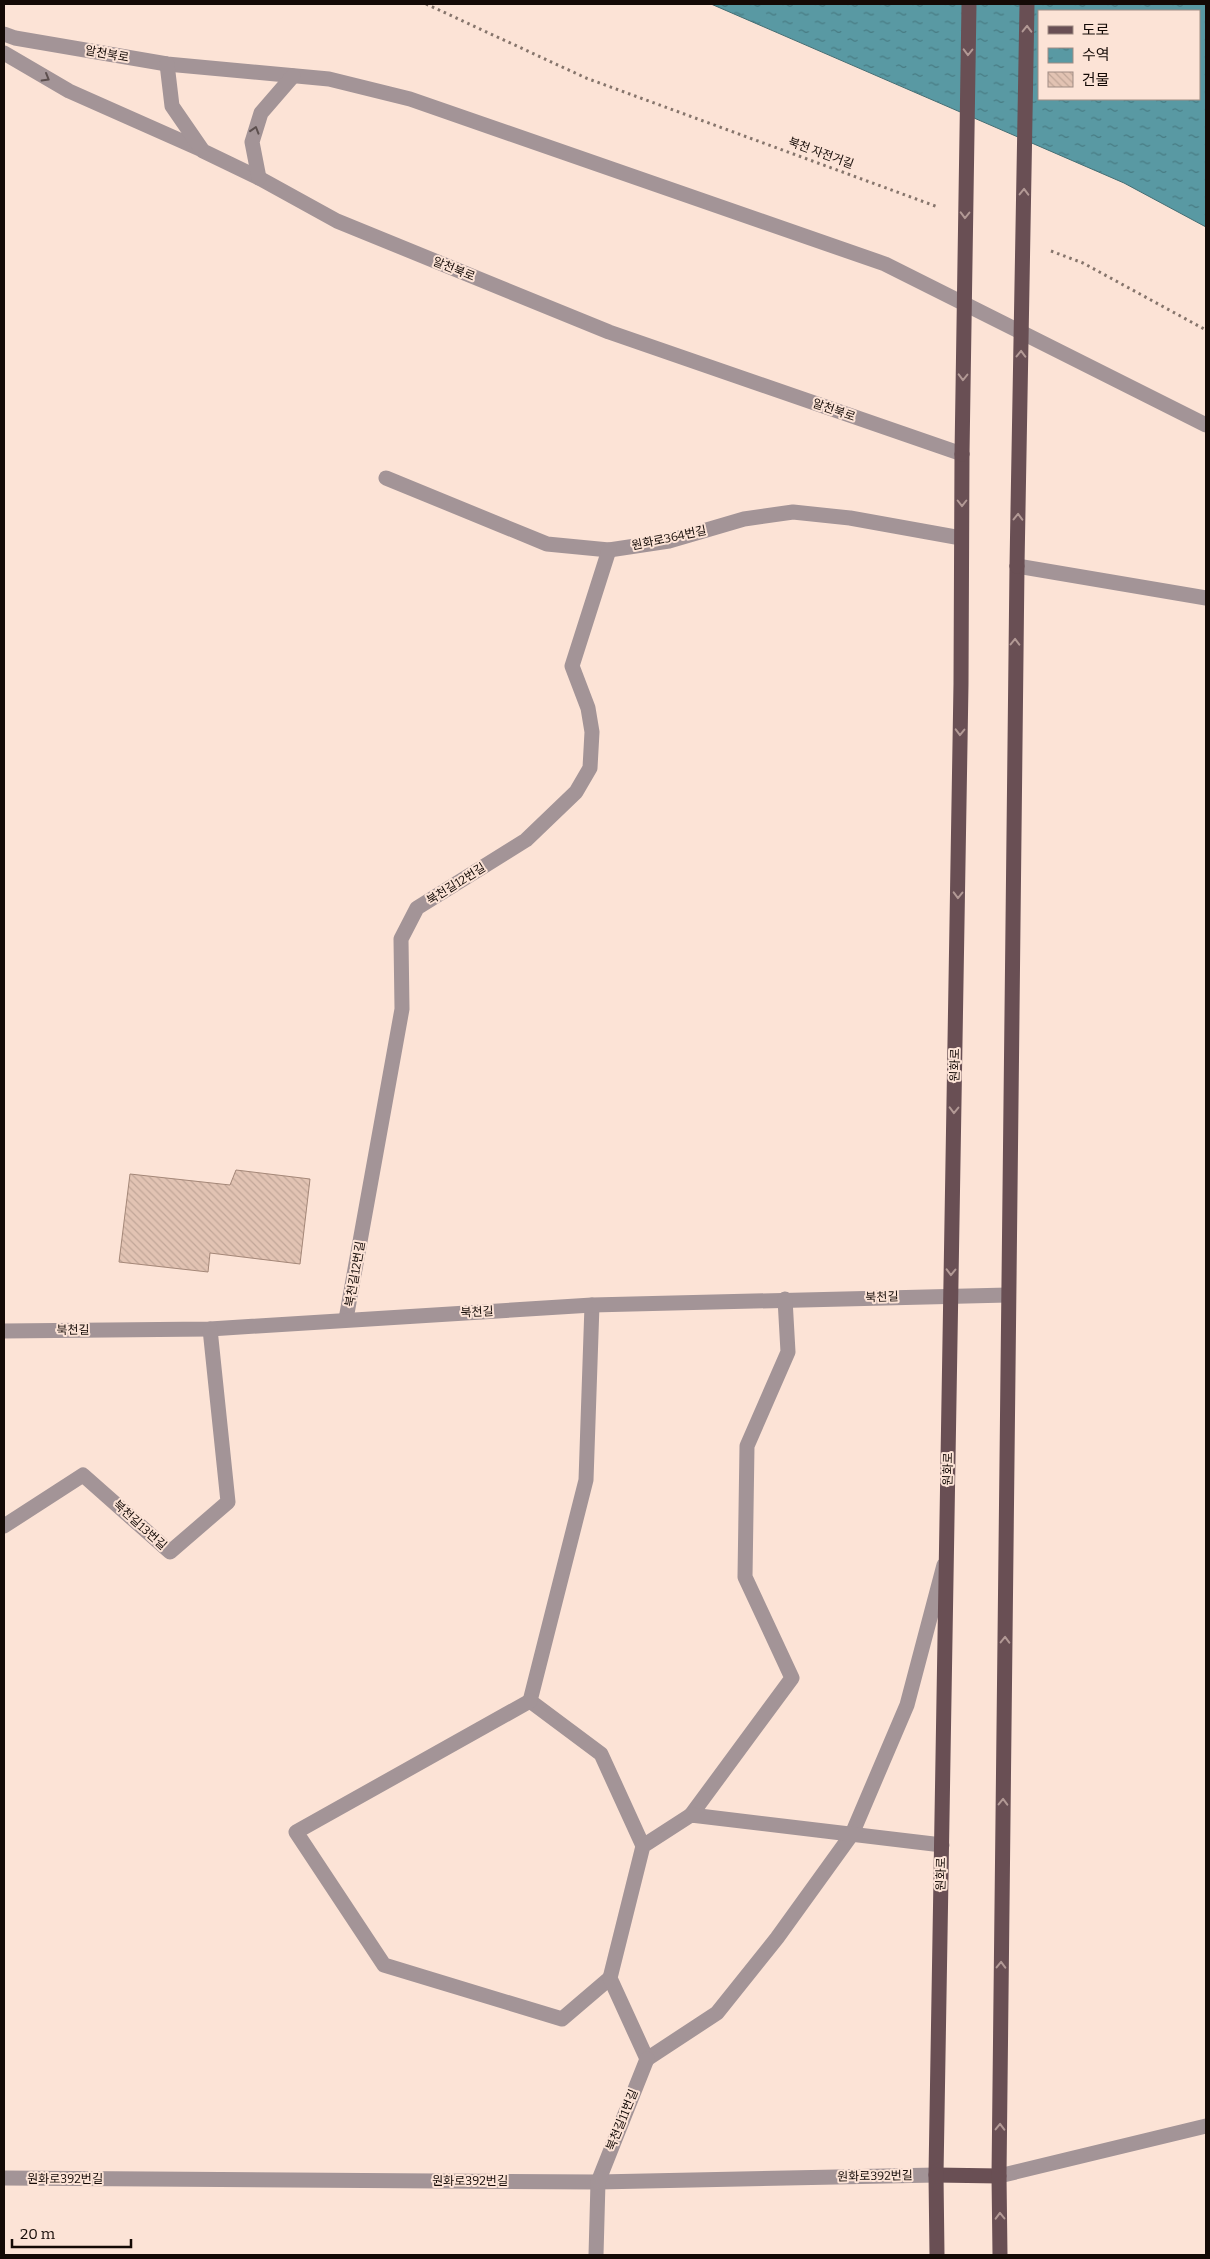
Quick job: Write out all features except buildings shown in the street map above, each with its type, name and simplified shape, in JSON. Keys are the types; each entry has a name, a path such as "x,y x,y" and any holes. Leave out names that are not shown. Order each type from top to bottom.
{"main road":[{"name":"원화로","path":"937,2255 936,2175 961,684 961,538 969,4"},
{"path":"1000,2255 999,2176 1014,691 1027,4"},
{"path":"936,2175 999,2176"}],"street":[{"name":"알천북로","path":"4,34 15,38 168,64 172,106 203,150 337,221 609,332 962,454"},
{"path":"4,53 69,91 203,150"},
{"path":"168,64 330,79 410,99 885,264 1206,425"},
{"path":"259,178 252,142 260,113 293,76"},
{"name":"원화로364번길","path":"386,478 547,544 609,550 669,541 744,519 793,512 850,518 961,538"},
{"name":"북천길12번길","path":"346,1319 402,1009 401,939 417,908 526,840 576,792 590,768 591,724 588,708 572,666 609,550"},
{"path":"1017,566 1206,598"},
{"name":"북천길","path":"4,1331 210,1329 592,1305 1008,1295"},
{"path":"643,1846 691,1815 792,1678 745,1577 747,1446 788,1352 785,1300"},
{"path":"530,1701 601,1754 643,1846 610,1978 562,2019 384,1965 296,1832 530,1701 586,1480 592,1305"},
{"name":"북천길13번길","path":"4,1526 84,1475 170,1552 228,1502 210,1329"},
{"path":"610,1978 647,2059 717,2013 777,1938 852,1834 907,1705 947,1554"},
{"path":"691,1815 942,1844"},
{"name":"북천길11번길","path":"598,2182 647,2059"},
{"path":"999,2176 1206,2126"},
{"name":"원화로392번길","path":"4,2178 598,2182 936,2175"},
{"path":"596,2255 598,2182"}],"path":[{"name":"북천 자전거길","path":"426,4 586,78 881,184 945,209"},
{"path":"1046,249 1082,263 1206,330"}],"water":[{"path":"711,4 1206,4 1206,227 1124,183"}]}
